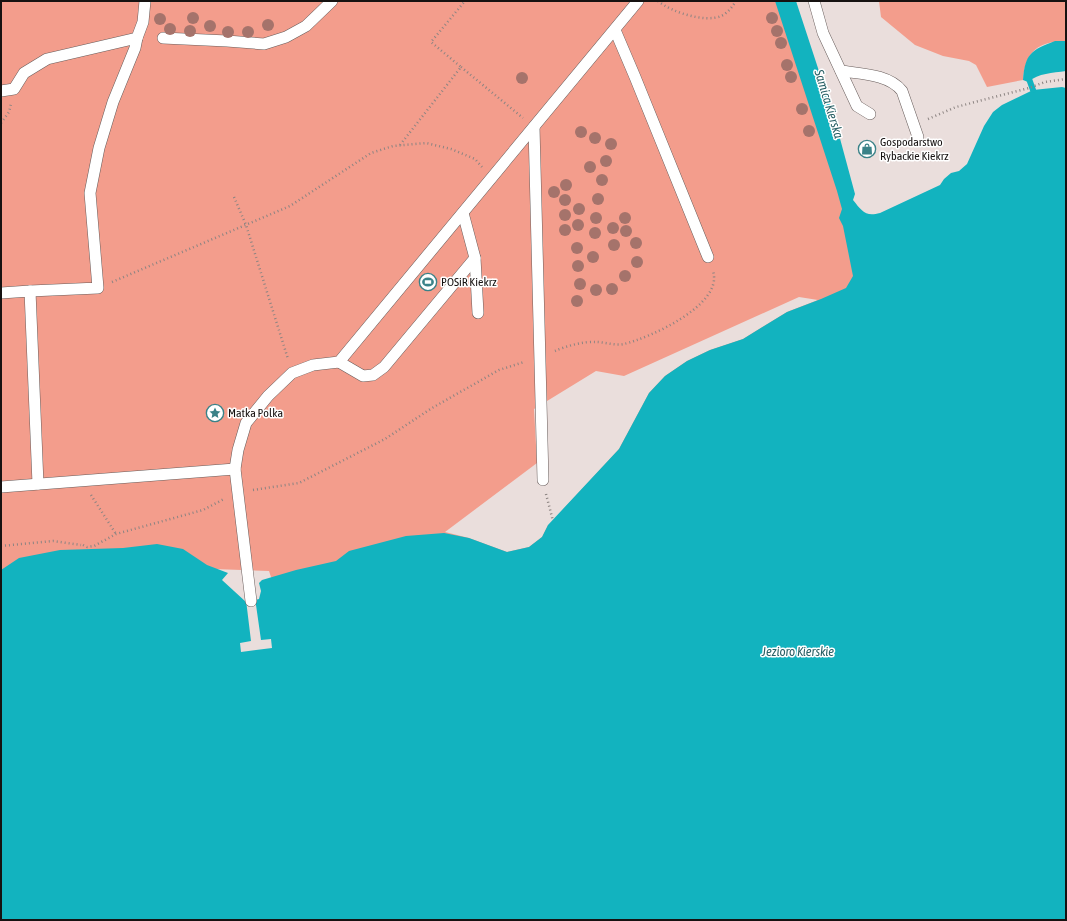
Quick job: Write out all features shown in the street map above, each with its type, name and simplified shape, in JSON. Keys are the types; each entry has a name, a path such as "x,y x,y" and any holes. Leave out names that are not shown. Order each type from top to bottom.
{"lane":[{"path":"1,293 98,288 90,192 99,148 113,102 135,48 143,22 145,1"},
{"path":"163,38 264,44 286,37 306,26 332,1"},
{"path":"339,362 638,1"},
{"path":"814,1 824,33 857,106 870,114"},
{"path":"614,30 635,77 708,257"},
{"path":"1,91 14,89 24,73 47,59 137,38"},
{"path":"841,71 886,78 892,81 902,91 918,137"},
{"path":"534,128 543,480"},
{"path":"463,214 475,258 478,313"},
{"path":"251,601 235,469 238,450 246,423 268,396 292,373 313,365 339,362 363,376 373,375 384,367 475,258"},
{"path":"30,291 38,484"},
{"path":"1,487 235,469"}],"path":[{"path":"465,1 431,42 534,128"},
{"path":"658,1 664,6 685,15 712,18 721,16 731,9 736,1"},
{"path":"400,145 462,67"},
{"path":"914,124 956,107 1029,88 1045,82 1066,79"},
{"path":"98,288 290,206 371,153 394,146 426,143 451,149 475,159 492,178"},
{"path":"234,197 246,224 284,349"},
{"path":"1,546 53,541 87,547 94,546 116,534 202,510 238,492 299,483 385,439 432,408 499,370 541,357 563,347 595,342 622,345 649,336 677,321 703,302 712,287 714,274 708,257"},
{"path":"81,480 116,534"},
{"path":"543,480 552,521"}],"shaded area":[{"name":"POSiR Kiekrz","path":"1,1 777,1 848,220 882,267 557,516 619,449 649,393 665,376 687,361 710,350 743,339 787,312 818,300 799,297 624,376 596,371 534,409 537,463 445,532 469,538 507,552 529,547 542,537 548,525 563,579 278,587 269,571 156,567 1,583"},
{"path":"879,1 1066,1 1066,41 1048,43 1035,50 1030,55 1027,62 1023,80 987,87 976,65 969,61 943,56 915,45 881,17"}],"water":[{"name":"Jezioro Kierskie","path":"775,1 796,1 835,120 855,194 853,200 867,214 880,213 940,185 951,173 959,171 967,164 984,126 993,112 1002,105 1033,90 1062,87 1066,88 1066,920 1,920 1,570 19,558 60,550 123,548 157,544 183,549 207,565 228,573 222,580 246,602 259,599 261,591 259,583 262,580 296,570 336,561 349,551 406,536 444,533 469,538 507,552 529,547 542,537 548,525 619,449 649,393 665,376 687,361 710,350 743,339 787,312 846,288 853,276 843,226 839,218 842,209"},
{"path":"1055,41 1066,41 1066,71 1041,75 1028,82 1023,80 1025,64 1031,54 1040,47"}],"pier":[{"path":"255,598 261,640 271,639 272,648 241,652 240,643 251,641 246,600"}],"waterway":[{"name":"Samica Kierska","path":"1031,74 1028,76 1033,90"}],"place":[{"name":"Gospodarstwo Rybackie Kiekrz","path":"867,149"},
{"name":"POSiR Kiekrz","path":"428,282"},
{"name":"Matka Polka","path":"215,413"}]}
